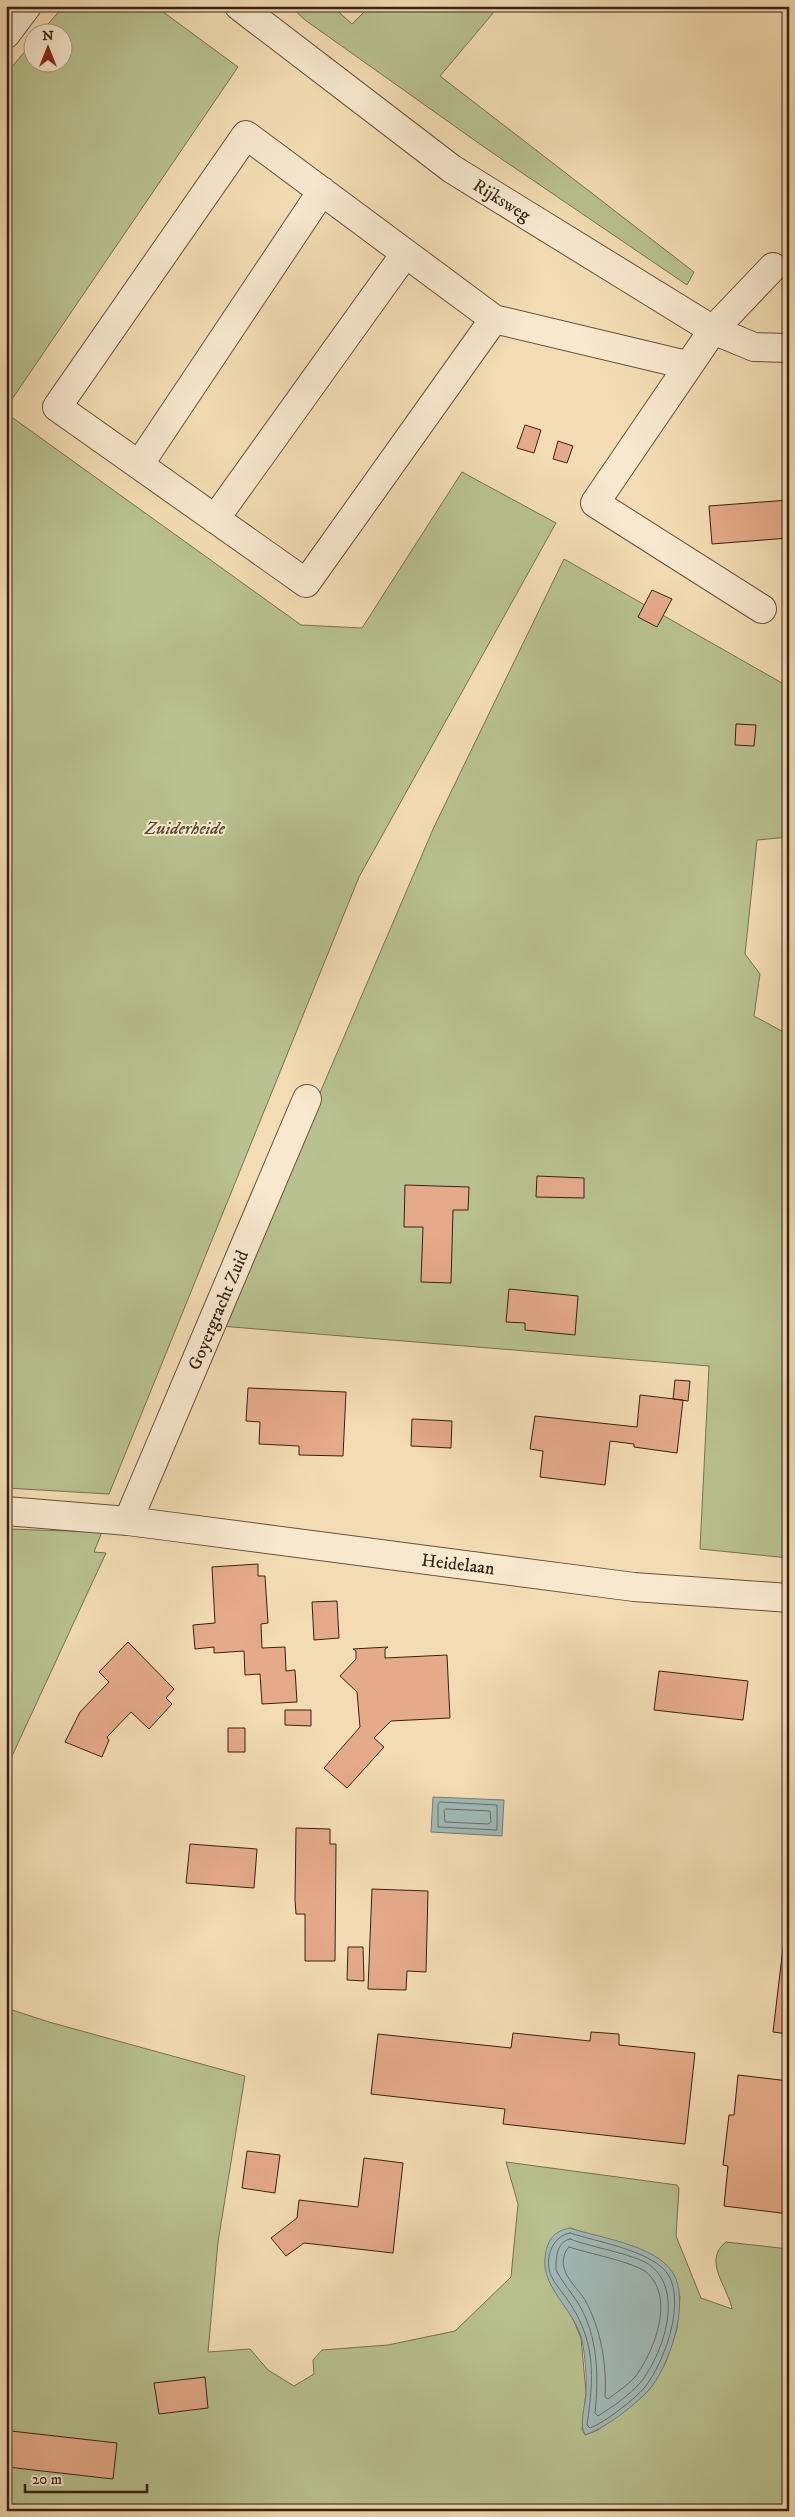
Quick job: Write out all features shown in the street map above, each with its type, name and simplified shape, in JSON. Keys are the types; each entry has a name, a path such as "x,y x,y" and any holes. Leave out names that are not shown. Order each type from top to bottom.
{"street":[{"path":"6,34 27,6"},
{"name":"Rijksweg","path":"239,6 452,169 712,330 754,347 789,348"},
{"path":"494,319 306,583 57,407 246,135 494,319 687,365"},
{"path":"139,465 322,191"},
{"path":"215,519 406,254"},
{"path":"762,609 595,504 712,330 773,267"},
{"name":"Goyergracht Zuid","path":"128,1521 307,1099"},
{"name":"Heidelaan","path":"6,1511 128,1521 634,1587 789,1598"}],"green space":[{"path":"64,6 155,6 238,67 6,408 6,74 22,55 22,72 72,72 72,22 50,22"},
{"path":"290,6 332,6 352,24 370,6 499,6 440,76 694,272 687,285 484,147 305,20"},
{"name":"Zuiderheide","path":"6,413 301,625 362,628 462,472 556,523 359,877 109,1494 6,1488"},
{"path":"564,559 789,687 789,837 757,840 745,954 760,974 754,1016 789,1035 789,1558 700,1549 709,1366 220,1326 434,827"},
{"path":"6,1529 102,1532 94,1552 106,1553 6,1769"},
{"path":"6,2008 49,2022 245,2076 218,2242 208,2352 250,2349 268,2370 294,2386 314,2374 313,2360 322,2350 388,2345 455,2331 511,2277 518,2204 506,2162 677,2185 679,2188 676,2236 701,2298 732,2309 716,2265 719,2249 726,2242 789,2249 789,2511 6,2511","holes":["570,2228 597,2237 680,2296 677,2329 666,2362 648,2391 598,2430 585,2435 582,2429 586,2392 581,2338 569,2310 551,2285"]}],"water":[{"path":"433,1797 504,1800 502,1836 431,1832"},
{"path":"570,2228 641,2249 665,2263 673,2273 678,2285 680,2300 679,2317 670,2351 656,2381 648,2391 626,2410 602,2427 585,2435 582,2420 586,2381 582,2340 573,2319 553,2289 545,2268 545,2257 552,2237 564,2229"}],"building":[{"path":"525,425 541,430 534,453 517,448"},
{"path":"558,441 573,446 567,463 553,459"},
{"path":"789,500 789,538 712,544 709,506"},
{"path":"652,590 672,599 657,627 638,617"},
{"path":"736,724 756,725 754,746 735,745"},
{"path":"537,1176 584,1178 584,1198 536,1197"},
{"path":"405,1185 469,1187 468,1210 453,1210 451,1283 421,1282 423,1227 404,1227"},
{"path":"509,1289 578,1296 575,1335 525,1330 525,1323 506,1322"},
{"path":"675,1380 690,1381 688,1401 673,1399"},
{"path":"248,1388 346,1392 343,1456 299,1455 299,1446 259,1444 260,1422 246,1421"},
{"path":"640,1395 683,1400 677,1453 634,1447 634,1444 610,1441 605,1485 540,1477 543,1451 530,1449 535,1416 637,1427"},
{"path":"412,1419 452,1421 451,1448 411,1446"},
{"path":"258,1564 258,1576 265,1576 268,1623 261,1624 262,1648 285,1647 286,1671 295,1670 297,1702 262,1704 260,1674 245,1675 244,1651 214,1653 214,1647 195,1649 193,1625 215,1623 212,1567"},
{"path":"337,1601 339,1638 314,1640 312,1602"},
{"path":"128,1642 174,1689 166,1698 172,1704 149,1729 131,1712 107,1737 109,1740 102,1757 65,1742 80,1712 109,1682 99,1672"},
{"path":"388,1647 385,1649 385,1658 447,1655 450,1718 391,1721 374,1738 384,1747 347,1788 324,1768 360,1727 357,1692 340,1676 356,1659 356,1651 353,1649"},
{"path":"659,1671 748,1681 743,1720 654,1710"},
{"path":"285,1710 311,1710 311,1726 285,1725"},
{"path":"228,1728 245,1728 245,1752 228,1752"},
{"path":"296,1828 330,1829 330,1844 336,1844 335,1961 305,1961 305,1914 296,1914 295,1900"},
{"path":"190,1844 257,1849 254,1888 186,1883"},
{"path":"372,1889 428,1891 426,1972 407,1971 406,1990 368,1989"},
{"path":"789,1897 789,2034 773,2032"},
{"path":"348,1947 363,1947 364,1981 347,1980"},
{"path":"591,2032 619,2034 619,2045 695,2053 685,2144 503,2124 505,2109 371,2094 378,2034 511,2048 513,2033 590,2041"},
{"path":"738,2075 789,2081 789,2214 724,2206 728,2166 723,2165 729,2115 734,2115"},
{"path":"247,2151 280,2155 275,2193 242,2188"},
{"path":"364,2158 403,2163 393,2253 304,2243 286,2256 271,2238 297,2218 299,2200 358,2207"},
{"path":"205,2377 208,2408 159,2414 154,2383"},
{"path":"11,2431 117,2443 113,2479 7,2467"}]}
